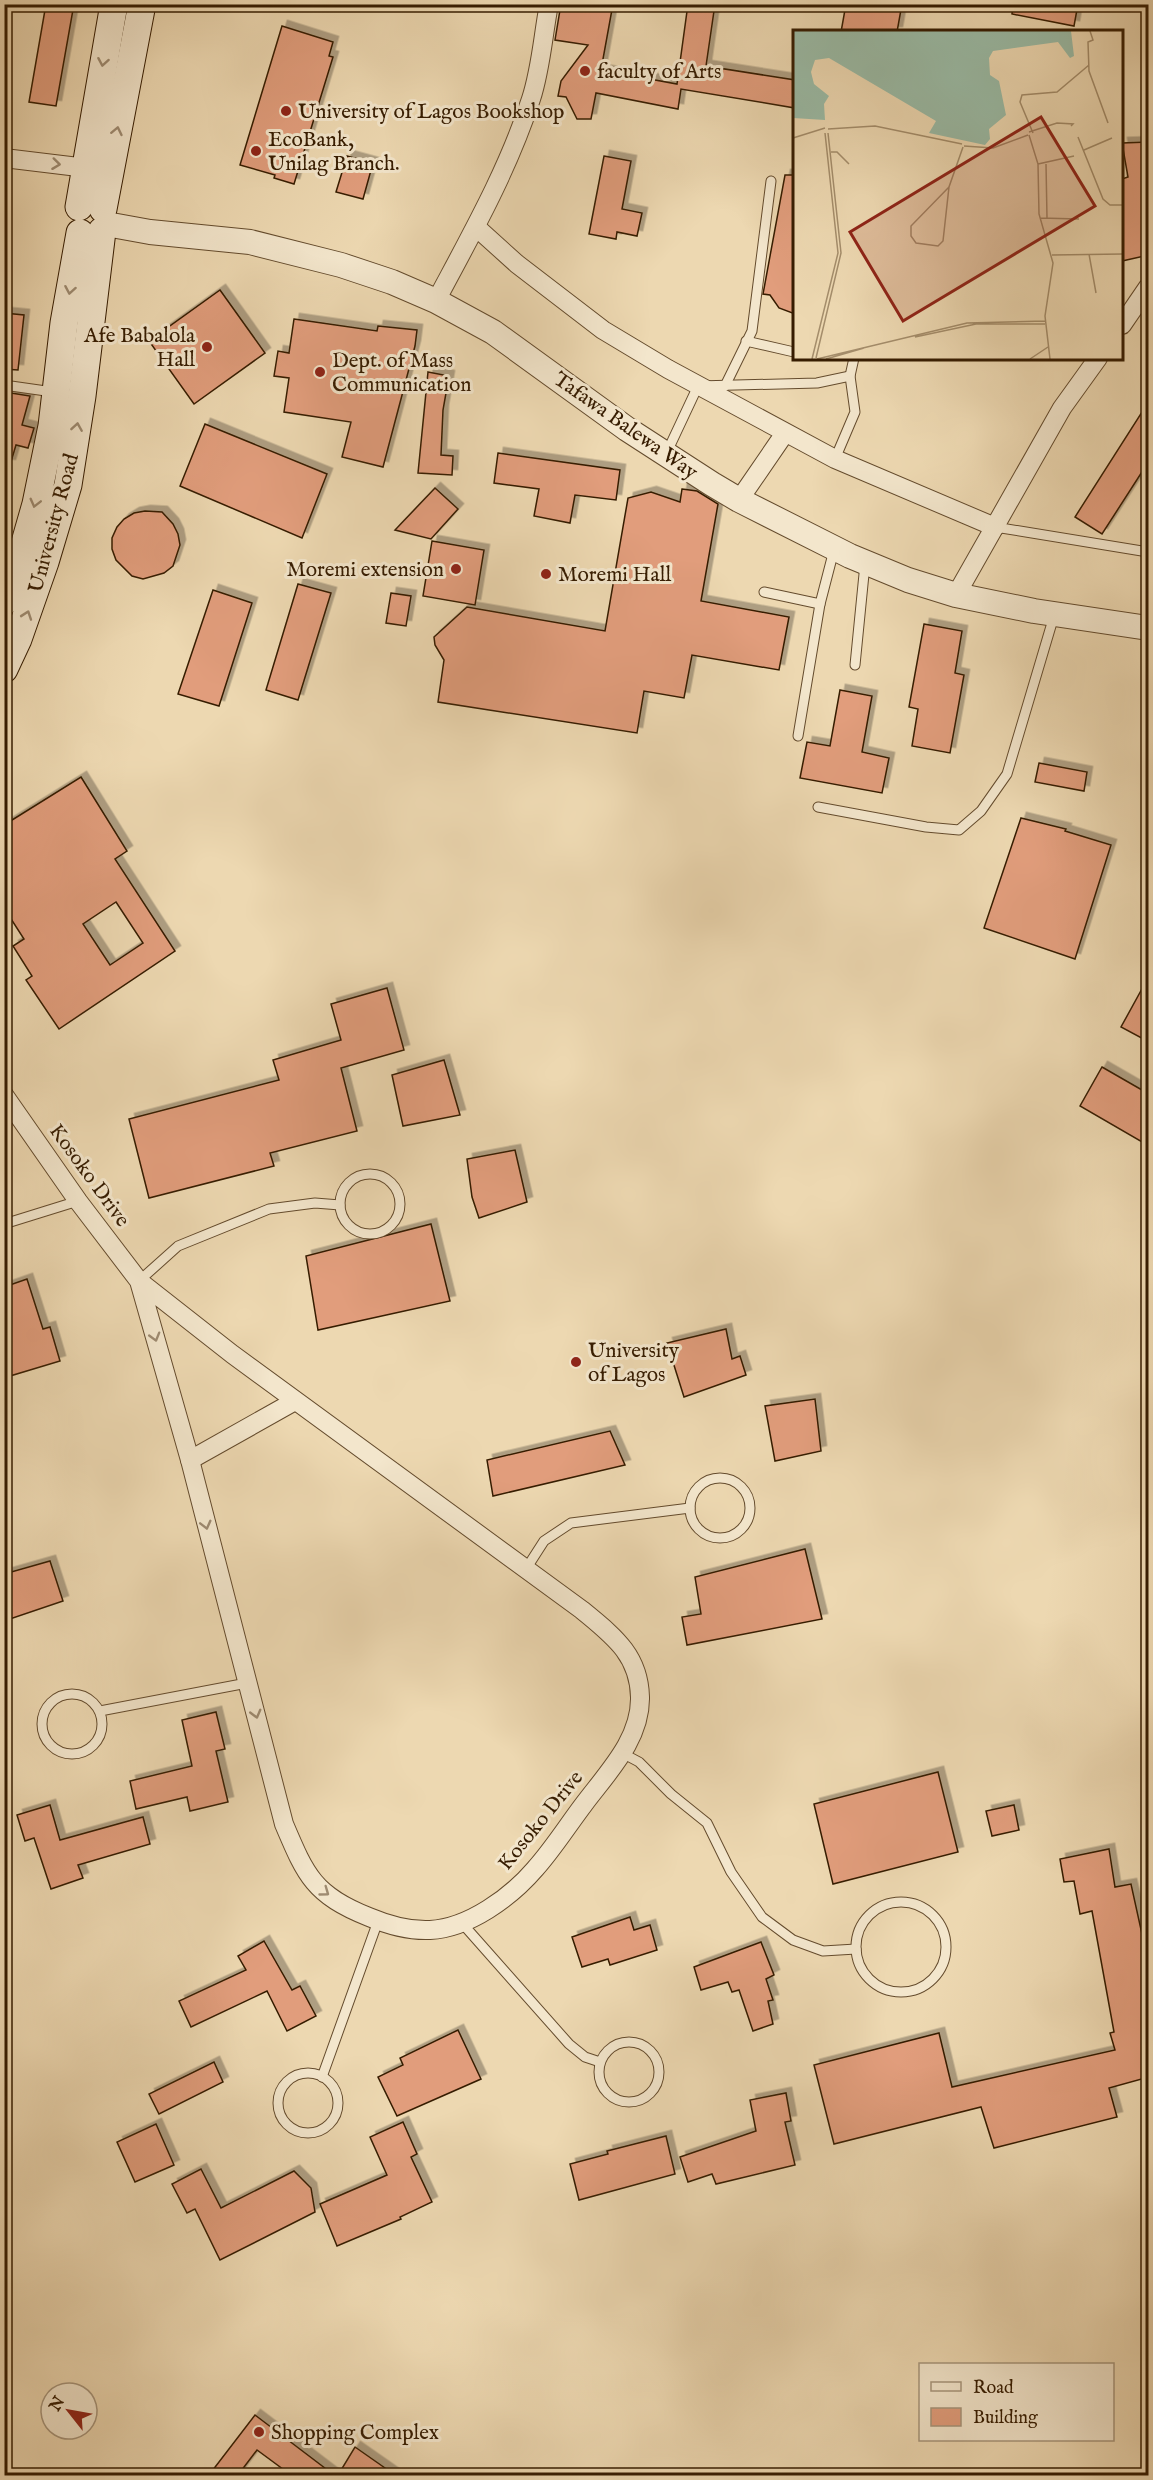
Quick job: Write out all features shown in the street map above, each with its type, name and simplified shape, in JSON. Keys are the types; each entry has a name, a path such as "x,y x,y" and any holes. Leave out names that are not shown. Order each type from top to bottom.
{"main road":[{"name":"University Road","path":"4,669 18,639 45,562 68,485 68,394 64,323 94,221 114,4"},
{"name":"University Road","path":"97,169 142,4"},
{"name":"University Road","path":"4,602 18,567 36,504 52,426 68,394"}],"street":[{"path":"436,301 476,227 513,149 532,97 549,4"},
{"path":"4,158 97,169"},
{"name":"Tafawa Balewa Way","path":"94,221 150,232 250,242 340,265 392,282 436,301 493,332 627,429 666,454 739,500 834,548 908,580 956,595 1055,614 1149,628"},
{"path":"476,227 517,264 603,330 698,386 835,459 995,527"},
{"path":"1123,324 1149,287"},
{"path":"956,595 1062,408 1097,360"},
{"path":"739,500 785,433"},
{"name":"Kosoko Drive","path":"4,1095 78,1201 139,1281 295,1401 582,1610 621,1643 635,1666 640,1697 636,1726 622,1753 534,1870 483,1912 462,1922 431,1930 388,1926 355,1912 319,1889 301,1864 284,1824 190,1460 139,1281"},
{"path":"190,1460 295,1401"}],"lane":[{"path":"725,387 752,331 771,181"},
{"path":"746,341 793,352"},
{"path":"835,459 855,412 850,376 854,360"},
{"path":"666,454 698,386 817,383 850,376"},
{"path":"4,385 68,394"},
{"path":"995,527 1149,552"},
{"path":"798,736 820,604 834,548"},
{"path":"855,665 865,561"},
{"path":"764,592 820,604"},
{"path":"818,807 926,827 959,830 981,811 1007,774 1055,614"},
{"path":"375,1174 384,1178 397,1191 400,1211 390,1227 372,1235 353,1230 342,1214 340,1205 346,1186 364,1175 375,1174"},
{"path":"4,1224 78,1201"},
{"path":"139,1281 178,1246 269,1209 315,1203 340,1205"},
{"path":"714,1478 735,1481 742,1487 751,1504 746,1524 732,1536 722,1538 704,1533 696,1526 690,1508 697,1489 714,1478"},
{"path":"526,1569 544,1541 571,1523 690,1508"},
{"path":"100,1712 247,1683"},
{"path":"76,1695 94,1703 100,1712 102,1731 92,1748 74,1755 64,1754 48,1743 42,1725 44,1715 56,1699 76,1695"},
{"path":"622,1753 639,1762 671,1794 706,1823 730,1872 762,1917 793,1940 823,1951 856,1948"},
{"path":"902,1902 916,1905 929,1912 939,1922 946,1950 942,1964 934,1977 908,1992 892,1991 878,1986 866,1976 858,1964 856,1948 858,1933 864,1920 874,1910 888,1904 902,1902"},
{"path":"322,2077 378,1921"},
{"path":"462,1922 569,2044 585,2057 600,2062"},
{"path":"622,2042 633,2042 643,2045 656,2059 658,2078 654,2087 640,2100 620,2101 604,2090 598,2072 600,2062 612,2046 622,2042"},
{"path":"312,2073 322,2077 330,2083 338,2100 334,2119 319,2132 300,2133 284,2122 278,2104 279,2094 284,2085 302,2074 312,2073"}],"building":[{"path":"46,4 74,4 56,106 29,102"},
{"path":"561,4 613,4 601,70 677,84 688,4 715,4 706,66 793,80 793,108 681,89 678,109 596,93 591,119 577,119 566,97 558,96 561,81 588,45 555,40"},
{"path":"846,4 902,4 897,30 841,30"},
{"path":"1013,4 1078,4 1074,26 1012,14"},
{"name":"University of Lagos Bookshop","path":"282,26 333,42 329,56 333,57 294,184 274,178 275,175 240,165"},
{"path":"1149,142 1149,255 1123,261 1123,179 1128,177 1123,143"},
{"path":"347,156 373,163 363,199 336,192"},
{"path":"604,156 631,161 622,209 642,213 637,236 617,232 616,239 589,234"},
{"path":"785,175 793,175 793,313 779,308 770,295 763,294"},
{"name":"Afe Babalola Hall","path":"220,290 265,353 194,404 149,341"},
{"path":"4,313 24,315 18,370 4,369"},
{"path":"294,319 377,331 378,326 417,330 415,346 383,467 342,457 351,422 284,412 289,378 274,376 278,351 289,353"},
{"path":"428,372 449,376 443,410 441,455 453,456 452,475 418,473"},
{"path":"11,393 30,396 22,425 34,428 28,448 16,445 10,465 4,464 4,414"},
{"path":"1149,401 1149,461 1102,534 1075,517"},
{"path":"205,424 327,474 302,538 180,486"},
{"path":"498,453 620,470 616,500 575,495 570,523 534,516 539,489 494,483"},
{"path":"435,488 458,509 431,539 395,530"},
{"path":"682,489 697,491 718,504 701,601 789,617 779,670 692,655 684,698 644,691 637,733 438,702 444,660 435,645 434,637 467,607 605,631 628,498 651,492 680,502"},
{"path":"162,512 173,524 180,545 173,566 164,573 143,579 132,576 116,560 112,549 112,538 124,519 134,513"},
{"path":"432,541 484,550 475,605 423,596"},
{"path":"298,584 331,593 298,700 266,690"},
{"path":"213,590 252,603 219,706 178,694"},
{"path":"391,593 411,596 406,626 386,623"},
{"path":"924,624 962,631 955,673 964,675 950,753 912,746 918,709 909,707"},
{"path":"840,690 872,696 862,752 889,758 882,793 800,778 807,742 830,746"},
{"path":"1039,763 1087,772 1084,791 1035,782"},
{"path":"81,777 127,851 115,859 175,951 59,1029 26,980 32,976 13,946 24,939 4,908 4,825","holes":["116,902 143,943 110,965 83,924"]},
{"path":"1021,818 1066,829 1065,831 1111,845 1075,959 984,928"},
{"path":"1149,976 1149,1042 1121,1027"},
{"path":"387,988 404,1050 341,1068 357,1131 270,1153 274,1166 149,1198 129,1119 279,1080 273,1060 341,1040 331,1004"},
{"path":"444,1060 460,1115 403,1126 392,1075"},
{"path":"1102,1067 1149,1094 1149,1146 1080,1106"},
{"path":"515,1150 527,1202 479,1218 472,1197 467,1159"},
{"path":"431,1224 450,1301 318,1330 306,1256"},
{"path":"27,1279 43,1329 50,1327 60,1361 10,1376 4,1359 4,1287"},
{"path":"726,1329 732,1359 740,1356 746,1375 684,1397 667,1343"},
{"path":"815,1399 821,1451 775,1461 765,1406"},
{"path":"610,1431 625,1465 493,1496 487,1460"},
{"path":"805,1549 822,1619 687,1645 682,1617 701,1614 695,1577"},
{"path":"50,1561 63,1601 4,1621 4,1574"},
{"path":"216,1712 225,1749 216,1751 228,1802 190,1811 187,1797 136,1809 130,1781 192,1766 182,1720"},
{"path":"938,1772 958,1852 833,1884 814,1804"},
{"path":"50,1805 60,1840 143,1817 150,1844 78,1865 83,1878 51,1889 34,1838 25,1841 17,1815"},
{"path":"1014,1805 1019,1830 992,1836 986,1811"},
{"path":"1109,1849 1115,1887 1131,1884 1149,1966 1149,2077 1109,2088 1117,2117 994,2148 981,2107 834,2144 814,2065 939,2033 952,2087 1115,2050 1110,2033 1114,2032 1092,1911 1080,1914 1074,1881 1064,1882 1060,1859"},
{"path":"630,1917 634,1930 650,1925 657,1950 610,1965 608,1959 582,1967 572,1937"},
{"path":"264,1941 292,1990 300,1986 316,2016 287,2031 267,1991 191,2027 179,2001 246,1970 238,1956"},
{"path":"761,1942 774,1975 766,1979 773,2000 768,2001 773,2024 753,2031 739,1990 732,1992 728,1982 701,1990 694,1967"},
{"path":"458,2030 481,2079 397,2116 378,2077 403,2065 400,2058"},
{"path":"214,2062 223,2082 159,2114 149,2094"},
{"path":"786,2093 791,2121 785,2122 795,2165 716,2184 712,2174 688,2182 680,2157 756,2131 750,2100"},
{"path":"403,2122 417,2154 411,2157 432,2202 400,2217 401,2219 337,2246 320,2204 387,2175 370,2137"},
{"path":"156,2124 174,2165 135,2182 117,2142"},
{"path":"666,2136 675,2174 579,2200 570,2164 608,2154 607,2151"},
{"path":"201,2169 221,2208 294,2171 311,2188 315,2212 220,2260 195,2209 187,2213 172,2184"},
{"name":"Shopping Complex","path":"255,2415 334,2475 291,2475 257,2450 238,2475 209,2475"},
{"path":"355,2447 395,2475 338,2475"}],"place":[{"name":"faculty of Arts","path":"585,71"},
{"name":"University of Lagos Bookshop","path":"286,111"},
{"name":"EcoBank, Unilag Branch.","path":"256,151"},
{"name":"Afe Babalola Hall","path":"207,347"},
{"name":"Dept. of Mass Communication","path":"320,372"},
{"name":"Moremi extension","path":"456,569"},
{"name":"Moremi Hall","path":"546,574"},
{"name":"University of Lagos","path":"576,1362"},
{"name":"Shopping Complex","path":"259,2432"}]}
